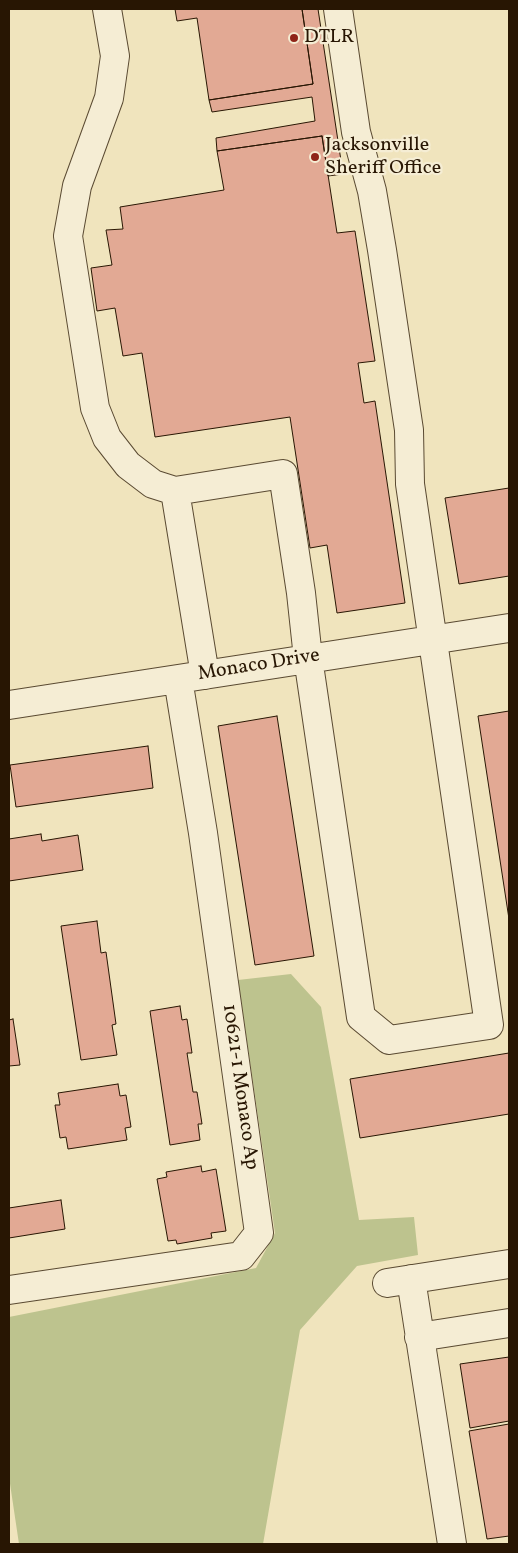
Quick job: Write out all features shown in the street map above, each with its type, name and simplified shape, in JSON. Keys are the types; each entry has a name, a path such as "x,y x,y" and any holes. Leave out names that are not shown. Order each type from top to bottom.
{"street":[{"path":"108,9 115,56 108,98 77,186 68,236 95,408 106,438 128,465 153,484 175,491 283,474 301,593 308,658 362,1017 389,1040 499,1023 432,640 410,484 409,430 372,191 356,132 338,9"},
{"path":"175,491 205,675"},
{"name":"Monaco Drive","path":"9,705 509,628"},
{"name":"10621-1 Monaco Ap","path":"9,1290 241,1256 259,1233 203,833 178,679"},
{"path":"452,1544 419,1337 399,1281 509,1264"},
{"path":"419,1337 509,1323"}],"green space":[{"path":"291,974 321,1007 359,1220 414,1217 418,1255 357,1266 300,1330 263,1544 19,1544 9,1477 9,1317 256,1268 275,1233 238,980"}],"building":[{"path":"175,9 302,9 313,84 209,100 197,18 177,21"},
{"path":"302,9 318,9 343,174 328,176 322,136 217,151 216,138 315,121 312,97 212,112 209,100 313,84"},
{"path":"322,136 337,233 355,231 375,361 358,363 364,403 375,401 405,603 337,613 327,545 310,548 290,417 155,437 142,353 123,356 115,308 97,311 91,268 112,265 106,230 123,229 120,207 224,190 217,151"},
{"path":"509,488 509,576 459,584 445,498"},
{"path":"509,711 509,919 478,716"},
{"path":"277,716 314,956 255,965 218,726"},
{"path":"148,746 153,788 16,807 10,765"},
{"path":"41,834 42,841 78,835 83,870 9,881 9,839"},
{"path":"97,921 101,953 106,952 116,1024 112,1025 117,1055 81,1060 61,926"},
{"path":"180,1006 182,1020 187,1019 192,1053 187,1053 193,1092 197,1092 202,1124 198,1124 200,1140 170,1145 150,1011"},
{"path":"13,1019 20,1065 9,1066 9,1020"},
{"path":"509,1053 509,1114 360,1138 350,1079"},
{"path":"118,1084 120,1096 126,1095 131,1127 125,1128 127,1140 68,1149 66,1137 60,1138 55,1105 60,1105 58,1093"},
{"path":"201,1166 202,1172 216,1169 226,1231 211,1233 212,1238 177,1244 176,1240 168,1241 157,1179 167,1177 166,1172"},
{"path":"61,1200 65,1229 9,1238 9,1208"},
{"path":"509,1357 509,1421 470,1428 460,1364"},
{"path":"509,1424 509,1536 487,1539 469,1431"}],"place":[{"name":"DTLR","path":"294,38"},
{"name":"Jacksonville Sheriff Office","path":"315,157"}]}
